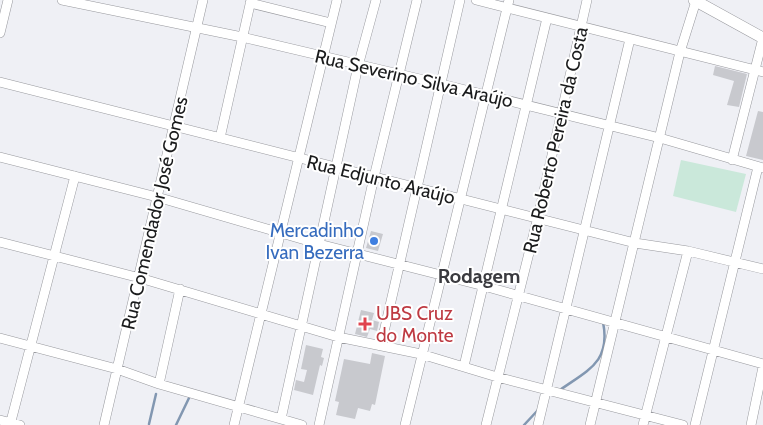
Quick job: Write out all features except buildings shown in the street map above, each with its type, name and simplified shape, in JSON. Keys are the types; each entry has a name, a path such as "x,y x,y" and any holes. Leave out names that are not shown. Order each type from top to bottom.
{"main road":[{"path":"695,0 763,38"}],"street":[{"path":"0,33 8,0"},
{"name":"Rua Severino Silva Araújo","path":"62,0 242,37 399,76 441,84 660,138 761,167"},
{"name":"Rua Comendador José Gomes","path":"104,425 140,278 203,0"},
{"path":"234,425 282,234 298,158 337,0"},
{"path":"281,419 300,324 358,66 376,0"},
{"path":"318,425 374,177 418,0"},
{"path":"381,345 460,0"},
{"path":"476,0 507,4 547,18 758,71"},
{"name":"Rua Roberto Pereira da Costa","path":"486,425 538,217 587,0"},
{"path":"590,425 680,52 695,0"},
{"path":"220,138 250,1 331,23"},
{"path":"405,425 487,96 507,4"},
{"path":"464,366 547,18"},
{"path":"732,160 758,71 763,38"},
{"path":"538,425 630,39"},
{"name":"Rua Edjunto Araújo","path":"0,82 336,168 586,229 635,243 688,251 763,269"},
{"path":"0,157 157,197 282,234 484,286 715,350 763,369 751,425"},
{"path":"695,425 715,350 735,262 761,167"},
{"path":"0,420 14,424 53,256 75,176"},
{"path":"0,242 180,289 338,337 422,354 497,377 683,425"},
{"path":"643,425 688,251"},
{"path":"159,384 180,289"},
{"path":"0,338 117,369 238,408 302,425"}],"green space":[{"path":"681,160 746,174 736,212 673,196"}],"waterway":[{"path":"560,390 595,364 604,347 603,322"},
{"path":"149,424 156,394"},
{"path":"176,425 189,398"},
{"path":"524,425 538,410"}],"place":[{"name":"Mercadinho Ivan Bezerra","path":"374,241"},
{"name":"UBS Cruz do Monte","path":"365,324"}],"district":[{"name":"Rodagem","path":"479,276"}]}
